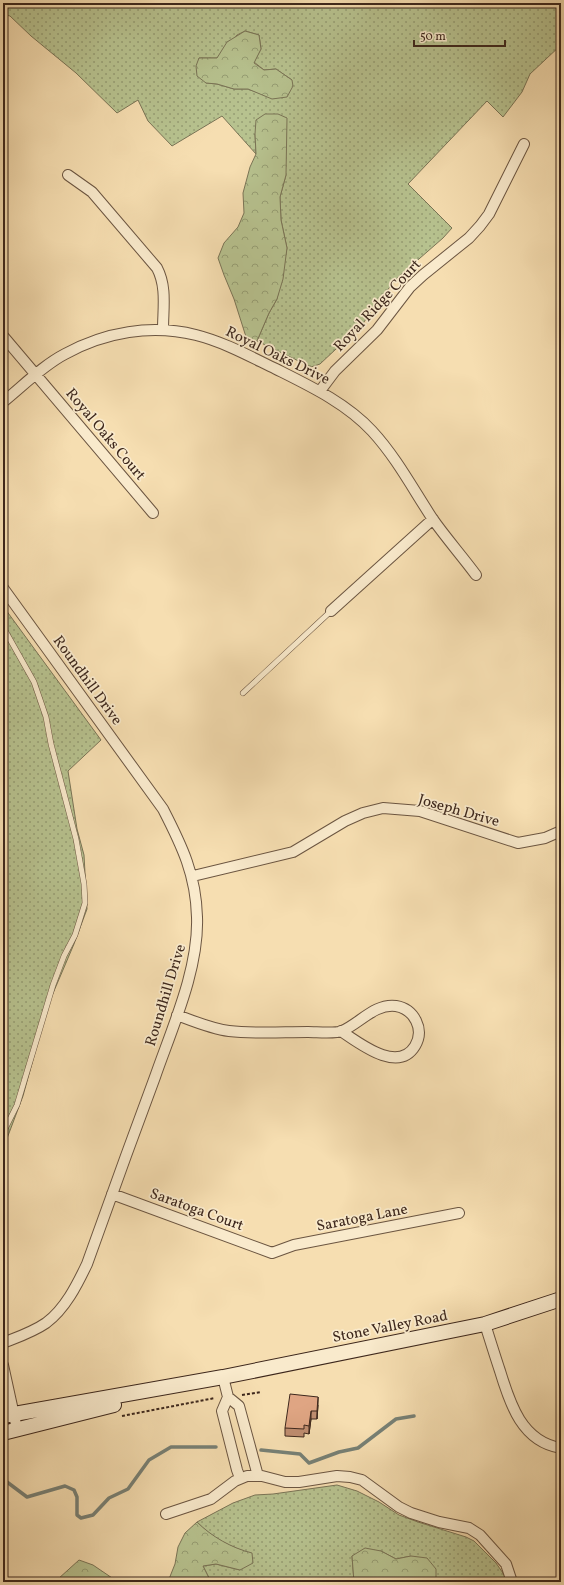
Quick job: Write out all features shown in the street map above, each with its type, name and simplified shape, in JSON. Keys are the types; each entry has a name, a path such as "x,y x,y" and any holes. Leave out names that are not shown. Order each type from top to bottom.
{"street":[{"name":"Royal Ridge Court","path":"320,391 335,371 377,330 410,287 427,271 469,238 480,226 489,214 524,144"},
{"path":"68,176 92,192 157,268 162,278 164,288 163,330"},
{"name":"Royal Oaks Drive","path":"3,402 64,354 103,337 133,331 163,330 195,335 214,341 255,359 320,391 358,418 372,431 404,473 433,519 476,575"},
{"name":"Royal Oaks Court","path":"3,336 153,514"},
{"path":"331,611 433,519"},
{"name":"Roundhill Drive","path":"3,588 163,810 179,842 192,876 196,900 197,934 193,961 177,1015 87,1264 75,1288 58,1311 46,1323 29,1333 3,1343"},
{"name":"Joseph Drive","path":"192,876 293,852 345,821 363,813 384,808 420,812 518,843 544,838 561,831"},
{"path":"177,1015 228,1031 252,1033 341,1031 378,1009 390,1006 403,1008 411,1014 416,1021 419,1034 415,1046 410,1052 406,1055 392,1057 384,1056 366,1048 341,1031"},
{"name":"Saratoga Court","path":"112,1194 272,1253"},
{"name":"Saratoga Lane","path":"272,1253 294,1245 459,1213"},
{"name":"Stone Valley Road","path":"8,1415 223,1377 485,1324 561,1300"},
{"path":"485,1324 509,1401 519,1421 534,1436 544,1443 561,1448"},
{"path":"3,1365 8,1415 17,1429"},
{"path":"223,1377 228,1397 239,1406 248,1477"},
{"name":"Stone Valley Road","path":"3,1433 223,1377"},
{"path":"228,1397 222,1411 237,1470 248,1477 285,1482 299,1482 337,1476 362,1480 399,1507 411,1513 439,1522 469,1528 480,1535 506,1564 512,1582"},
{"path":"166,1514 211,1500 235,1481 248,1477"}],"lane":[{"path":"243,693 331,611"},
{"path":"3,627 34,682 46,717 51,744 76,839 84,884 85,903 75,935 64,956 53,985 17,1105 3,1133"}],"path":[{"path":"115,1418 207,1399 260,1392"}],"green space":[{"path":"3,3 561,3 561,45 530,74 522,92 503,117 487,101 408,184 452,228 443,238 396,279 358,331 320,364 311,367 257,341 269,313 277,299 287,248 281,220 280,197 286,175 255,134 256,154 222,116 172,146 148,121 138,100 117,113 76,73 31,36 10,16 3,14","holes":["245,31 259,35 261,49 254,62 264,70 276,69 292,80 272,98 248,89 234,89 217,84 206,83 199,58 217,58 237,35"]},
{"path":"245,31 259,35 261,49 254,63 264,70 276,69 292,80 293,86 287,97 272,99 248,89 234,89 217,84 206,83 197,76 196,66 199,58 217,58 227,42"},
{"path":"265,114 278,114 287,118 286,175 280,197 281,220 287,248 283,279 277,299 269,313 257,341 247,340 234,299 218,258 224,243 238,227 244,213 243,193 250,167 256,154 256,120"},
{"path":"3,606 101,740 68,771 77,829 84,855 87,909 48,1005 23,1096 3,1149"},
{"path":"337,1485 357,1491 379,1502 399,1515 474,1541 496,1563 505,1576 506,1582 433,1582 436,1579 411,1556 396,1559 381,1551 352,1556 354,1582 211,1582 203,1566 216,1564 240,1570 252,1554 223,1542 209,1533 197,1522 233,1503 255,1495"},
{"path":"197,1522 223,1541 252,1553 253,1563 240,1570 216,1564 203,1566 211,1582 178,1582 169,1579 175,1564 178,1547 185,1533"},
{"path":"365,1548 381,1551 396,1559 411,1556 427,1558 436,1569 436,1579 433,1582 354,1582 352,1556"},
{"path":"79,1560 93,1565 118,1582 59,1582 58,1579"}],"building":[{"path":"290,1394 318,1397 317,1411 311,1411 309,1426 304,1425 304,1429 285,1428"}],"waterway":[{"path":"261,1450 300,1454 309,1463 339,1452 358,1448 396,1419 414,1416"},
{"path":"3,1482 7,1482 27,1497 65,1486 74,1490 77,1497 77,1515 81,1518 93,1515 109,1498 128,1489 149,1460 171,1447 216,1447"}]}
